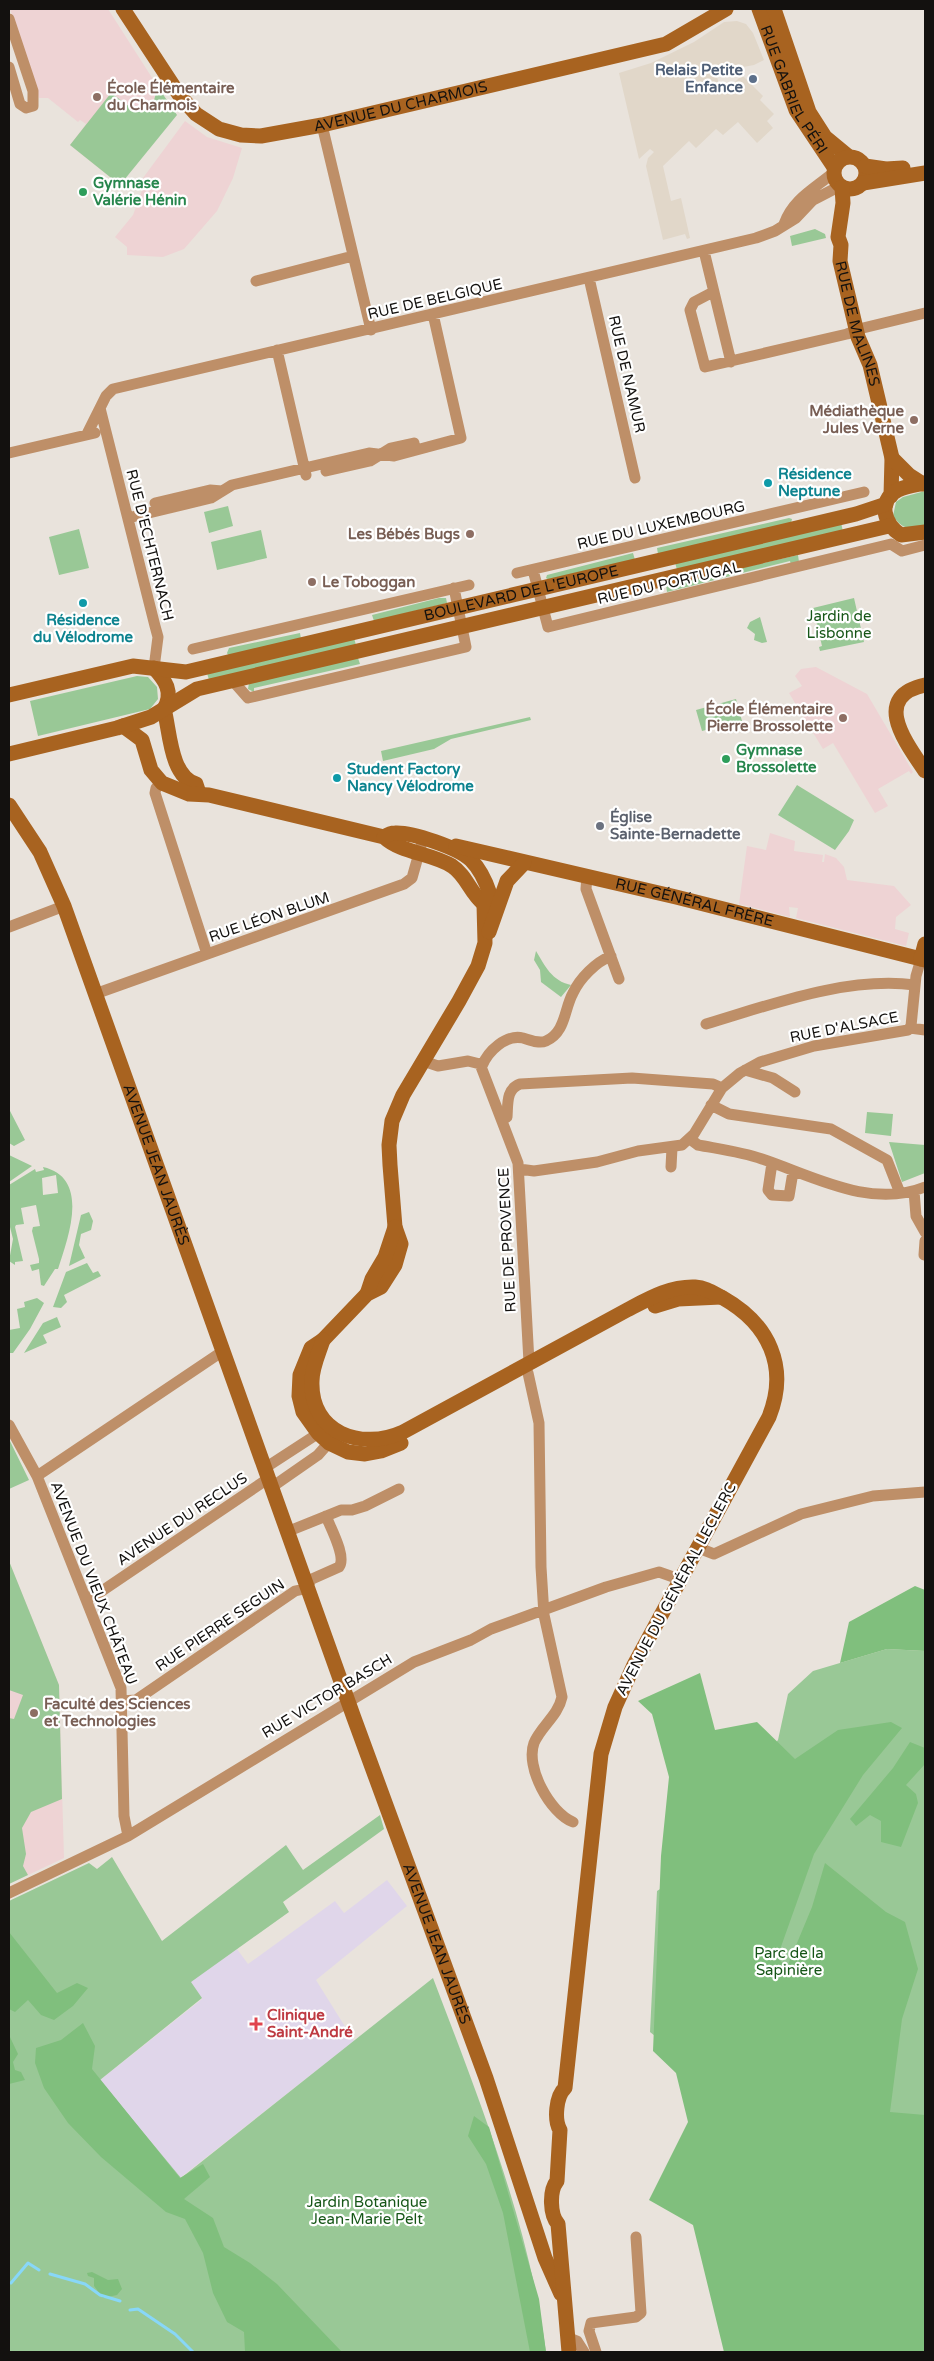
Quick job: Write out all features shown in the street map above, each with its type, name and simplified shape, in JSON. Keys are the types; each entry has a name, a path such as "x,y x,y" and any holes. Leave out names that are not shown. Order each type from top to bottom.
{"main road":[{"name":"AVENUE DU CHARMOIS","path":"123,9 180,96 196,114 210,124 241,135 261,136 322,125 666,44 726,9"},
{"name":"RUE GABRIEL PÉRI","path":"758,9 796,110 837,178"},
{"name":"RUE GABRIEL PÉRI","path":"774,9 809,112 825,137 848,156"},
{"path":"925,166 886,169 865,166 856,157 848,156 839,160 837,178 851,189 861,184 925,173"},
{"path":"861,184 866,174 865,166"},
{"name":"RUE DE MALINES","path":"837,178 843,203 838,237 841,245 840,261 856,331 870,365 892,458 888,500"},
{"name":"RUE DE MALINES","path":"841,245 846,239 853,202 861,184"},
{"path":"892,458 909,475 924,483"},
{"name":"BOULEVARD DE L'EUROPE","path":"9,695 133,666 186,672 871,511 888,500 900,489 924,483"},
{"path":"888,500 885,518 889,526 906,536 925,532"},
{"name":"BOULEVARD DE L'EUROPE","path":"9,754 123,726 151,717 190,691 889,526"},
{"path":"154,668 164,679 168,688 168,700 164,709 181,774 196,784 199,793"},
{"path":"925,685 911,689 903,696 898,704 896,718 903,737 925,771"},
{"path":"123,726 142,740 151,770 162,783 189,794 199,793 384,837 394,832 422,846 451,866 472,874 507,858"},
{"path":"162,783 181,774"},
{"name":"AVENUE JEAN JAURÈS","path":"9,805 40,852 64,906 308,1584 348,1701 486,2078 545,2258 565,2302"},
{"path":"422,846 442,844 464,854 472,874 475,897 484,904 485,943"},
{"name":"RUE GÉNÉRAL FRÈRE","path":"442,844 472,848 524,863 587,876 923,960"},
{"path":"329,1434 303,1412 299,1385 300,1374 311,1348 324,1340 367,1294 381,1287 395,1265 401,1244 395,1227 390,1165 390,1131 398,1104 466,990 478,966 508,881 524,863"},
{"path":"923,960 925,944"},
{"name":"AVENUE DU GÉNÉRAL LECLERC","path":"329,1434 348,1452 373,1453 381,1451 404,1441 528,1368 660,1304 678,1299 721,1297 748,1315 767,1340 775,1364 776,1389 768,1417 696,1547 621,1692 601,1754 564,2088 569,2095 566,2125 560,2130 557,2181 562,2187 562,2218 558,2224 565,2302 572,2349"}],"street":[{"path":"9,19 34,97 34,103 30,108 25,108 20,104 9,67"},
{"path":"322,125 370,330"},
{"name":"RUE DE BELGIQUE","path":"87,434 106,396 113,389 756,238 784,224 792,207 807,192 837,178"},
{"path":"704,251 713,292 717,297 731,362"},
{"path":"256,281 353,256"},
{"name":"RUE DE NAMUR","path":"589,278 635,478"},
{"path":"713,292 691,306 702,361 705,367 925,313"},
{"path":"127,514 211,498 222,491 234,492 305,472 370,461 391,448 460,435 433,314"},
{"path":"277,350 305,472"},
{"path":"9,453 106,430 100,408"},
{"name":"RUE D'ECHTERNACH","path":"106,430 158,637 154,668"},
{"name":"RUE DU LUXEMBOURG","path":"517,573 864,492"},
{"path":"795,509 819,523"},
{"path":"818,562 817,554 827,541"},
{"name":"RUE DU PORTUGAL","path":"542,608 548,627 891,544 902,550 925,545"},
{"path":"533,570 542,608"},
{"path":"193,649 469,585"},
{"path":"233,681 248,698 466,647 454,588"},
{"path":"214,665 220,644"},
{"path":"162,783 156,788 155,793 207,954"},
{"name":"RUE LÉON BLUM","path":"95,994 404,884 412,878 422,846"},
{"path":"587,876 586,890 619,978"},
{"path":"9,927 64,906"},
{"path":"423,1061 438,1066 475,1061 482,1066 490,1051 513,1038 541,1042 552,1037 565,1018 573,991 601,960 610,956"},
{"name":"RUE D'ALSACE","path":"690,1139 722,1088 746,1070 775,1057 814,1046 904,1031 910,1028 915,985 923,960"},
{"path":"706,1024 837,988 880,983 915,985"},
{"path":"910,1028 925,1030"},
{"name":"RUE DE PROVENCE","path":"482,1066 519,1169 528,1368 539,1423 541,1567 544,1610 562,1697 558,1709 536,1740 532,1755 540,1787 556,1809 573,1822"},
{"path":"746,1070 774,1078 795,1092"},
{"path":"502,1120 507,1117 508,1095 512,1089 520,1084 632,1078 713,1084 722,1088"},
{"path":"711,1105 729,1114 831,1129 887,1160 900,1193"},
{"path":"519,1169 543,1170 606,1161 644,1149 672,1148 682,1145 690,1139 698,1145 772,1163 793,1172 846,1189 900,1193 920,1189 916,1216 925,1232"},
{"path":"671,1168 672,1148"},
{"path":"772,1163 768,1190 772,1195 789,1196 793,1172"},
{"path":"924,1255 925,1241"},
{"name":"AVENUE DU VIEUX CHÂTEAU","path":"128,1836 124,1816 122,1701 119,1682 37,1476 223,1351"},
{"path":"9,1425 37,1476"},
{"name":"AVENUE DU RECLUS","path":"86,1599 99,1593 329,1434"},
{"name":"AVENUE DU RECLUS","path":"269,1477 318,1455 329,1434"},
{"path":"288,1531 341,1510 358,1509 399,1489"},
{"path":"696,1547 714,1554 801,1514 873,1496 925,1492"},
{"path":"308,1584 312,1579 342,1564 342,1556 326,1516"},
{"name":"RUE VICTOR BASCH","path":"9,1894 128,1836 414,1662 491,1629 606,1587 654,1573 665,1573 679,1579"},
{"name":"RUE PIERRE SEGUIN","path":"122,1701 136,1700 308,1584"},
{"path":"596,2352 589,2331 591,2323 636,2317 641,2313 636,2237"}],"shaded area":[{"name":"École Élémentaire du Charmois","path":"10,9 108,9 158,87 154,100 147,105 120,185 70,145 86,124 80,120 78,122 48,98 39,98"},
{"path":"737,21 746,24 753,33 764,60 754,65 716,72 719,85 725,92 742,75 763,96 760,100 774,114 767,121 773,128 757,143 738,122 723,135 716,129 696,148 689,141 663,166 671,201 681,198 690,238 687,239 685,234 663,240 646,166 648,158 654,152 650,149 639,159 619,73 651,63 694,42 724,22"},
{"path":"185,121 207,137 242,148 233,178 217,211 184,249 163,257 127,255 127,247 115,237 133,215 144,185 140,182"},
{"name":"École Élémentaire Pierre Brossolette","path":"816,667 867,694 913,772 911,774 909,771 878,789 888,806 875,813 833,743 823,749 789,693 802,686 795,676 801,669"},
{"path":"770,833 795,841 794,851 823,855 822,862 824,862 825,854 836,858 844,867 847,880 894,886 911,905 896,917 895,929 909,933 906,946 796,918 798,908 789,907 790,917 739,904 747,846 766,850"},
{"name":"Faculté des Sciences et Technologies","path":"9,1561 59,1685 64,1858 9,1884"},
{"name":"Clinique Saint-André","path":"387,1880 407,1906 316,1980 354,2041 180,2178 100,2080 202,1999 190,1982 237,1949 248,1964 335,1901 344,1913"}],"green space":[{"path":"158,87 177,115 120,185 70,145 111,93 137,112 154,100"},
{"path":"815,229 825,234 826,238 792,246 790,236"},
{"path":"925,491 925,525 907,527 900,524 893,516 896,502 903,497"},
{"path":"228,506 233,526 209,533 204,512"},
{"path":"789,518 792,519 791,523 658,554 657,548"},
{"path":"841,522 843,532 677,570 675,562"},
{"path":"79,529 89,568 59,575 49,537"},
{"path":"261,530 267,558 217,570 211,542"},
{"path":"633,553 635,560 549,580 546,578 547,575"},
{"path":"798,555 799,562 791,565 790,561 667,592 666,585"},
{"path":"439,598 446,598 447,603 374,621 372,615"},
{"name":"Jardin de Lisbonne","path":"854,598 864,642 820,651 819,647 822,646 813,608"},
{"path":"760,617 767,642 762,643 754,640 755,634 747,628 750,622"},
{"path":"300,633 301,639 228,655 227,653 229,648"},
{"path":"354,638 356,645 209,680 207,673"},
{"path":"358,658 360,664 254,688 254,692 248,689 249,683"},
{"path":"137,676 148,677 157,687 158,699 150,709 38,736 30,701"},
{"path":"736,699 742,721 702,731 696,710"},
{"path":"530,717 531,720 451,739 434,749 383,761 381,751"},
{"path":"797,785 854,820 849,831 835,850 778,815"},
{"path":"536,951 554,976 564,983 571,985 561,997 541,982 540,970 534,960"},
{"path":"9,1109 25,1140 14,1146 9,1143"},
{"path":"867,1112 893,1114 891,1136 865,1133"},
{"path":"889,1142 925,1145 925,1173 902,1182"},
{"path":"9,1155 32,1166 9,1182"},
{"path":"43,1167 58,1173 67,1183 71,1196 72,1210 67,1242 58,1269 55,1269 44,1286 41,1285 39,1269 32,1271 30,1265 39,1263 32,1231 33,1227 40,1226 36,1205 21,1208 24,1224 16,1225 15,1227 23,1261 15,1262 15,1265 9,1261 13,1239 9,1223 9,1185 35,1169 36,1172 44,1170","holes":["56,1175 58,1193 43,1195 42,1178"]},
{"path":"89,1212 93,1221 91,1230 81,1234 79,1245 85,1258 69,1266 81,1215"},
{"path":"87,1263 93,1273 98,1271 101,1276 64,1295 67,1302 61,1308 53,1307 66,1272"},
{"path":"37,1298 44,1303 30,1329 13,1353 10,1353 9,1330 20,1328 17,1309 25,1307 24,1302"},
{"path":"57,1317 61,1327 43,1335 47,1343 24,1353 43,1323"},
{"path":"9,1439 29,1480 9,1489"},
{"name":"Faculté des Sciences et Technologies","path":"9,1561 59,1685 62,1799 31,1812 22,1828 26,1854 23,1866 28,1875 9,1884 9,1718 14,1719 23,1695 9,1690"},
{"path":"915,1586 925,1590 925,1651 887,1649 840,1663 849,1622"},
{"name":"Parc de la Sapinière","path":"887,1649 925,1651 925,2352 691,2065 650,2032 657,1891 685,1873 758,1764 778,1740 788,1694 813,1671"},
{"name":"Parc de la Sapinière","path":"700,1673 715,1730 757,1722 795,1759 838,1730 891,1722 902,1728 863,1775 814,1854 777,1958 787,1967 812,1907 825,1863 886,1912 905,1922 918,1969 902,2019 890,2112 925,2115 925,2352 724,2352 693,2225 649,2200 688,2122 676,2073 653,2051 661,1856 669,1777 652,1714 638,1701"},
{"path":"910,1742 925,1748 925,1764 906,1785 916,1794 918,1803 901,1847 881,1842 881,1821 870,1815 856,1826 850,1819 893,1768"},
{"name":"Jardin Botanique Jean-Marie Pelt","path":"380,1815 384,1829 283,1902 289,1912 191,1982 202,1998 100,2080 181,2178 433,1978 468,2069 515,2209 528,2256 546,2352 9,2352 9,1901 89,1863 97,1869 112,1857 162,1941 286,1845 303,1870"},
{"path":"9,1932 57,1993 77,1983 88,1988 73,2006 54,2020 41,2015 28,2000 15,2012 9,2009"},
{"path":"83,2023 95,2046 92,2069 180,2178 203,2164 210,2177 184,2199 213,2218 224,2247 250,2263 277,2284 342,2352 245,2352 244,2332 227,2322 213,2293 203,2253 185,2219 166,2212 101,2157 68,2123 44,2088 35,2063 36,2048 61,2040"},
{"path":"9,2035 18,2054 13,2062 15,2070 21,2072 25,2080 9,2084"},
{"path":"474,2116 489,2127 539,2299 546,2352 530,2352 503,2213 486,2164 468,2136"},
{"path":"92,2272 108,2280 118,2279 122,2289 117,2295 103,2298 94,2286 94,2278 88,2276 87,2273"}],"waterway":[{"path":"11,2283 28,2263 39,2270"},
{"path":"50,2274 85,2284 100,2295 120,2301"},
{"path":"130,2310 138,2309 175,2334 193,2352"}],"place":[{"name":"Relais Petite Enfance","path":"753,79"},
{"name":"École Élémentaire du Charmois","path":"97,97"},
{"name":"Gymnase Valérie Hénin","path":"83,192"},
{"name":"Médiathèque Jules Verne","path":"914,420"},
{"name":"Résidence Neptune","path":"768,483"},
{"name":"Les Bébés Bugs","path":"470,534"},
{"name":"Le Toboggan","path":"312,582"},
{"name":"Résidence du Vélodrome","path":"83,603"},
{"name":"École Élémentaire Pierre Brossolette","path":"843,718"},
{"name":"Gymnase Brossolette","path":"726,759"},
{"name":"Student Factory Nancy Vélodrome","path":"337,778"},
{"name":"Église Sainte-Bernadette","path":"600,826"},
{"name":"Faculté des Sciences et Technologies","path":"34,1713"},
{"name":"Clinique Saint-André","path":"256,2024"}]}
